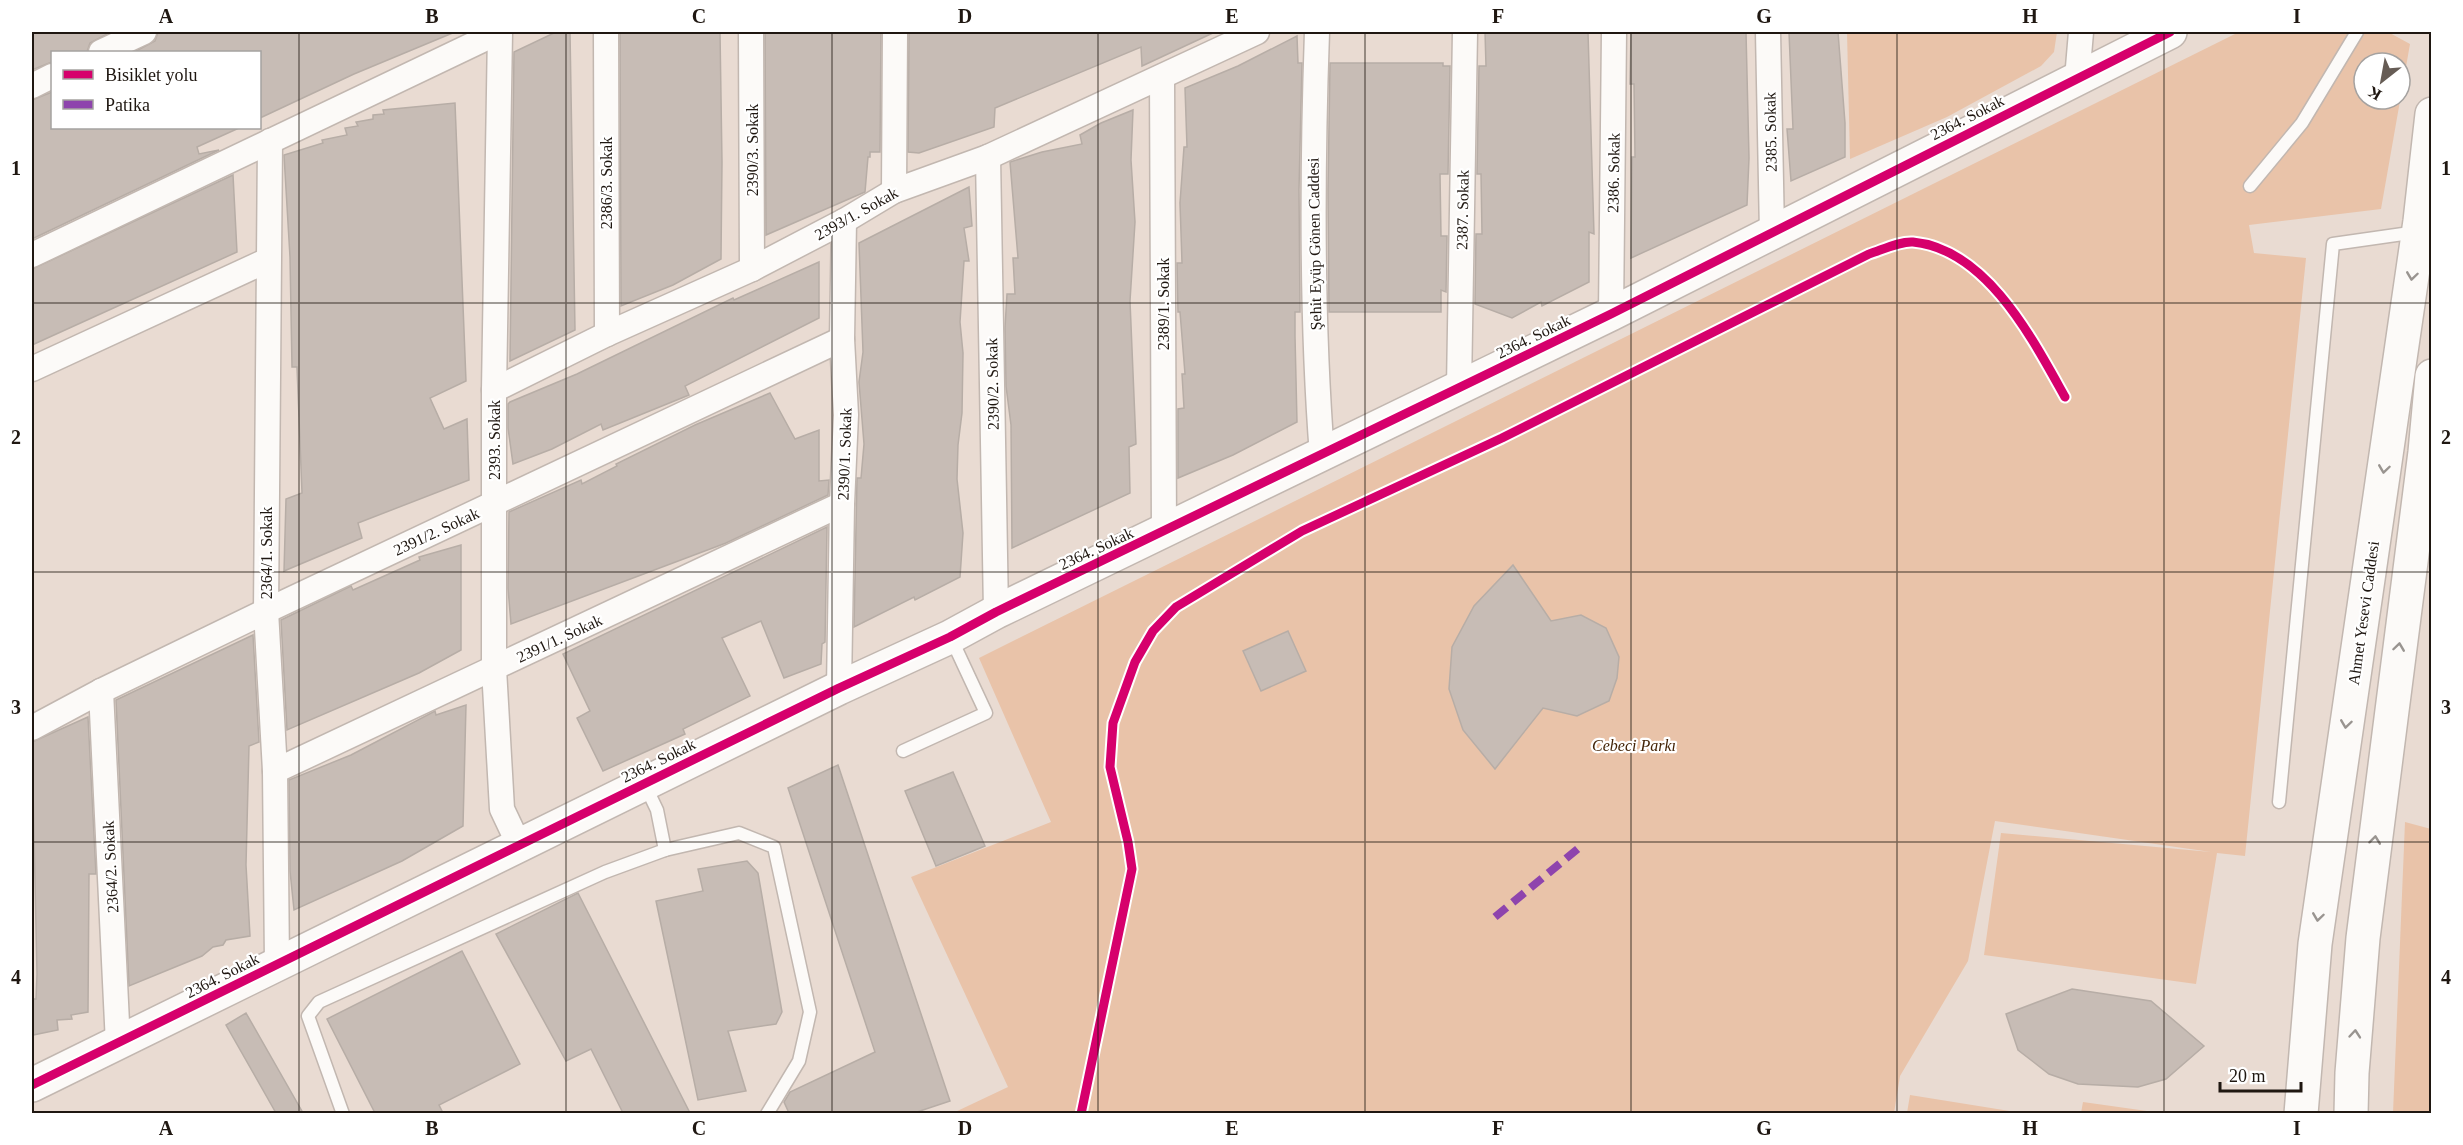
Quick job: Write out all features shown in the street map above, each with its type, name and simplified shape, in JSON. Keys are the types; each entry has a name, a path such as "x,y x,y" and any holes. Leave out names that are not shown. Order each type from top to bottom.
{"street":[{"path":"103,51 144,32"},
{"path":"32,255 499,32"},
{"name":"2393. Sokak","path":"499,32 494,390 494,669 502,809 519,845"},
{"name":"2386/3. Sokak","path":"606,32 606,334"},
{"name":"2390/3. Sokak","path":"751,32 752,268"},
{"path":"894,190 895,32"},
{"name":"2393/1. Sokak","path":"494,390 606,334 752,268 844,221 894,190 988,157 1257,32"},
{"name":"Şehit Eyüp Gönen Caddesi","path":"1317,32 1312,156 1315,370 1322,455"},
{"name":"2387. Sokak","path":"1460,388 1466,32"},
{"name":"2386. Sokak","path":"1611,314 1614,32"},
{"name":"2385. Sokak","path":"1768,32 1772,233"},
{"path":"2077,79 2081,32"},
{"name":"2364. Sokak","path":"32,1085 839,688 950,637 996,612 1611,314 2170,32"},
{"path":"32,86 51,76"},
{"name":"2389/1. Sokak","path":"1162,77 1164,532"},
{"name":"Ahmet Yesevi Caddesi","path":"2301,1113 2315,944 2418,232 2432,114"},
{"name":"2364/1. Sokak","path":"270,141 266,611 275,771 277,964"},
{"name":"2390/2. Sokak","path":"988,157 996,612"},
{"name":"2390/1. Sokak","path":"839,688 846,416 842,339 844,221"},
{"path":"32,369 268,260"},
{"name":"2391/2. Sokak","path":"32,728 101,691 266,611 842,339"},
{"path":"2351,1113 2352,1072 2364,938 2425,452 2432,376"},
{"name":"2391/1. Sokak","path":"275,771 842,504"},
{"name":"2364/2. Sokak","path":"101,691 118,1044"}],"lane":[{"path":"2250,186 2302,123 2357,32"},
{"path":"2279,802 2333,244 2418,232"},
{"path":"903,751 986,713 950,637"},
{"path":"644,784 657,810 665,850"},
{"path":"343,1113 308,1016 319,1002 605,872 665,850 739,833 774,847 810,1012 799,1061 766,1113"}],"green space":[{"path":"1847,32 2057,32 2054,52 2041,66 1947,117 1850,159"},
{"name":"Cebeci Parkı","path":"2239,32 2388,32 2410,44 2409,51 2352,51 2352,111 2398,111 2381,209 2249,225 2254,253 2306,258 2245,856 2217,853 2196,984 1984,955 2001,833 2211,852 1995,821 1968,961 1900,1076 1894,1113 953,1113 1008,1087 911,877 1051,822 979,658"},
{"path":"2405,822 2431,829 2431,1113 2393,1113"},
{"path":"1910,1095 2022,1113 1907,1113"},
{"path":"2083,1102 2161,1113 2081,1113"}],"building":[{"path":"32,32 111,32 90,43 87,51 51,51 51,62 32,70"},
{"path":"158,32 455,32 354,74 261,118 261,51 136,51 155,41"},
{"path":"556,32 570,32 575,330 510,361 514,52"},
{"path":"620,32 720,32 722,162 721,259 673,285 621,306"},
{"path":"765,32 881,32 880,152 870,152 870,157 868,157 865,192 766,235"},
{"path":"909,32 1215,32 1142,66 1141,47 995,108 994,127 919,153 908,152"},
{"path":"1485,32 1588,32 1594,234 1589,232 1589,282 1542,306 1541,302 1512,318 1475,304 1476,234 1482,234 1481,174 1477,174 1479,66 1486,66"},
{"path":"1631,32 1746,32 1749,158 1747,205 1631,258 1632,157 1635,157 1634,84 1630,84"},
{"path":"1789,32 1838,32 1845,123 1845,157 1791,181 1787,129 1793,129"},
{"path":"1297,36 1298,63 1302,63 1299,190 1300,312 1295,312 1297,422 1233,455 1178,478 1178,409 1184,408 1182,374 1185,374 1180,312 1178,312 1177,263 1182,263 1180,203 1184,147 1187,147 1185,88 1238,66"},
{"path":"1330,63 1443,63 1443,66 1450,66 1448,174 1440,174 1441,236 1447,236 1446,292 1441,290 1441,312 1329,312"},
{"path":"51,92 51,129 237,129 197,147 199,154 219,150 32,239 32,100"},
{"path":"455,103 466,381 430,398 444,429 467,419 469,480 358,523 362,538 284,571 286,499 302,493 297,367 292,367 290,257 284,155 323,143 322,140 347,135 345,128 358,126 356,122 373,119 373,115 384,114 383,110"},
{"path":"1133,110 1131,160 1135,222 1130,301 1136,444 1129,447 1130,493 1012,548 1011,425 1006,386 1005,328 1007,294 1015,294 1013,258 1018,258 1010,162 1042,152 1082,144 1080,135 1101,123"},
{"path":"233,175 237,252 32,345 32,269"},
{"path":"969,187 972,226 964,228 969,261 964,261 960,322 963,353 962,413 957,479 963,533 960,577 854,627 857,478 861,478 864,444 859,382 863,352 859,243"},
{"path":"819,262 819,318 685,386 689,395 603,430 601,424 552,449 513,464 508,428 508,404 510,402 577,374 733,298 734,300"},
{"path":"770,393 795,439 819,430 819,481 829,480 828,495 726,543 511,624 508,588 509,512 581,480 582,484 617,466 616,464 695,425"},
{"path":"827,527 825,642 822,644 821,664 784,678 761,621 722,638 750,696 683,729 685,734 603,771 577,718 590,711 563,654"},
{"path":"461,545 461,650 419,673 287,730 281,620 351,586 353,590 420,560 419,557"},
{"path":"1513,565 1551,621 1581,615 1606,628 1619,657 1617,678 1609,701 1577,716 1543,708 1495,769 1463,730 1449,689 1452,647 1474,606"},
{"path":"1288,631 1306,671 1261,691 1243,651"},
{"path":"253,635 259,742 249,746 246,865 250,936 226,940 223,945 213,947 202,956 129,986 116,700"},
{"path":"466,705 463,826 402,861 294,910 290,871 289,780 351,755 435,711 436,715"},
{"path":"88,717 96,874 89,874 88,1012 71,1015 72,1019 57,1020 58,1030 33,1035 32,999 36,999 37,974 32,742"},
{"path":"838,765 950,1101 914,1113 789,1113 784,1102 790,1092 875,1052 788,788"},
{"path":"953,772 985,846 936,866 905,791"},
{"path":"747,861 758,873 782,1012 776,1024 728,1031 746,1091 698,1100 656,901 703,891 698,869"},
{"path":"578,893 690,1113 623,1113 591,1049 566,1061 496,934"},
{"path":"462,951 520,1064 439,1105 443,1113 375,1113 327,1019"},
{"path":"2072,989 2151,1001 2204,1046 2166,1079 2138,1087 2078,1084 2049,1074 2018,1050 2006,1014"},
{"path":"246,1013 303,1113 276,1113 226,1025"}],"marked path":[{"path":"1495,917 1580,847"}],"cycle path":[{"path":"32,1085 839,688 950,637 996,612 1611,314 2170,32"},
{"path":"1081,1114 1132,869 1110,767 1113,723 1135,662 1153,631 1176,607 1302,531 1502,438 1869,254 1902,243 1913,242 1939,248 1963,261 1985,279 2022,325 2065,397"}]}
